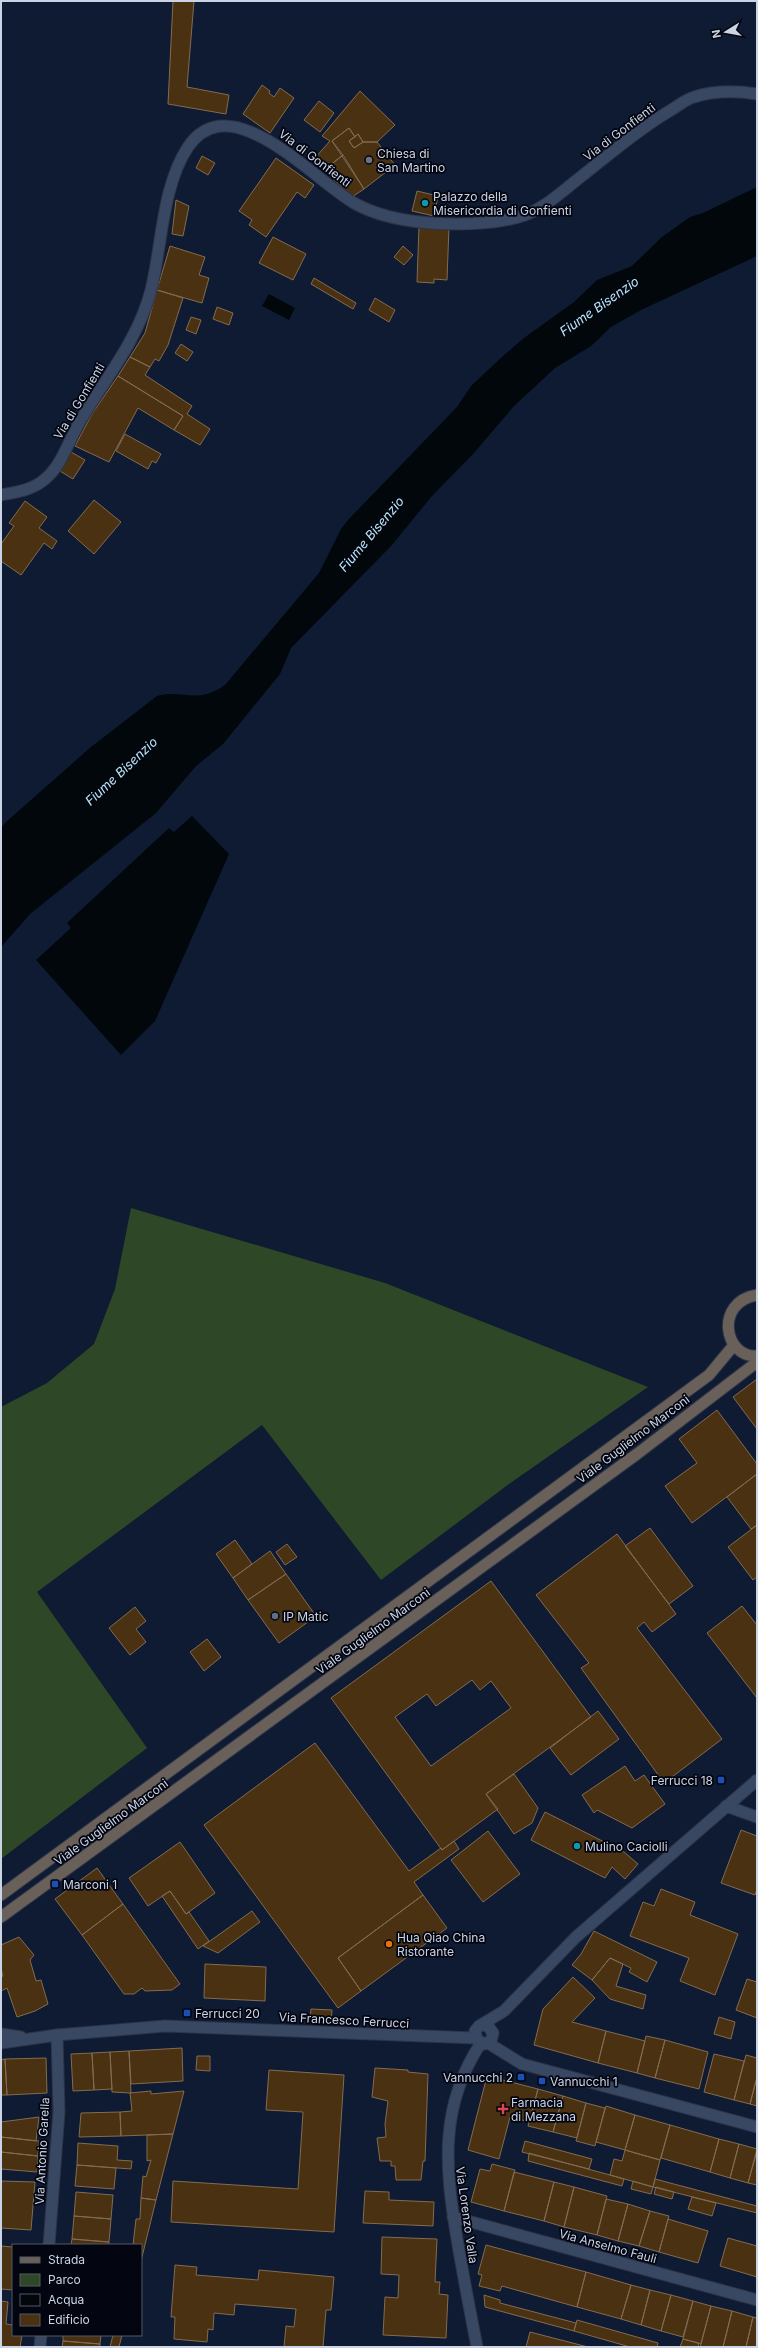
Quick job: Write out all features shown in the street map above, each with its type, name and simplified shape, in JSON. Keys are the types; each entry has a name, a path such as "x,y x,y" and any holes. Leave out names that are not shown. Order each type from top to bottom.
{"main road":[{"path":"757,1295 748,1296 739,1302 731,1311 728,1326 734,1345 744,1353 757,1356"},
{"name":"Viale Guglielmo Marconi","path":"1,1895 709,1375 734,1345"},
{"name":"Viale Guglielmo Marconi","path":"1,1918 637,1454 757,1362"}],"street":[{"name":"Via di Gonfienti","path":"1,495 30,489 44,481 53,471 78,425 134,337 150,291 168,201 177,169 188,146 200,134 217,127 230,126 265,137 354,203 393,219 471,225 521,217 544,205 656,119 692,97 740,92 757,94"},
{"path":"483,2036 504,2011 576,1937 757,1780"},
{"path":"726,1806 757,1818"},
{"path":"483,2036 504,2011"},
{"name":"Via Francesco Ferrucci","path":"1,2043 56,2035 165,2026 438,2037 483,2036"},
{"path":"1,2034 34,2039"},
{"name":"Via Antonio Garella","path":"49,2244 59,2112 56,2035"},
{"path":"483,2036 522,2064 757,2127"},
{"name":"Via Lorenzo Valla","path":"477,2347 449,2193 447,2155 449,2124 458,2087 483,2036"},
{"name":"Via Anselmo Fauli","path":"453,2217 757,2300"},
{"path":"40,2347 41,2336"}],"green space":[{"path":"131,1208 385,1283 648,1387 509,1484 381,1580 262,1425 37,1592 147,1748 1,1859 1,1407 47,1383 94,1344 115,1289"}],"water":[{"name":"Fiume Bisenzio","path":"757,187 757,256 641,310 611,327 591,346 555,368 514,406 473,454 431,497 392,545 291,648 280,674 223,744 196,766 156,813 30,914 1,947 1,828 6,822 91,747 157,696 167,694 206,694 225,685 319,573 341,529 349,519 457,407 471,386 524,338 574,302 597,280 632,266 662,237 690,217 703,213"},
{"path":"269,294 295,308 289,320 262,306"},
{"path":"192,816 229,854 155,1021 121,1055 36,960 71,928 67,923 169,828 174,832"}],"building":[{"path":"173,1 194,1 187,87 229,95 226,114 168,104"},
{"path":"262,85 270,91 269,93 274,97 280,88 294,98 270,133 243,114"},
{"path":"360,91 395,125 377,142 363,142 358,134 355,137 349,128 332,141 343,155 324,170 314,159 330,141 322,136"},
{"path":"319,101 334,113 320,132 304,120"},
{"name":"Chiesa di San Martino","path":"349,128 355,137 349,141 354,148 363,142 377,142 395,165 364,189 332,141"},
{"path":"358,134 363,142 354,148 349,141"},
{"path":"343,155 364,189 352,197 324,170"},
{"path":"202,156 215,163 208,175 196,168"},
{"path":"276,158 314,185 305,198 297,192 266,237 249,225 252,220 239,211"},
{"name":"Palazzo della Misericordia di Gonfienti","path":"417,191 438,196 434,216 412,211"},
{"path":"176,200 189,206 183,236 172,234"},
{"path":"419,226 449,227 447,280 434,279 434,283 417,282"},
{"path":"273,237 306,254 293,280 259,263"},
{"path":"170,246 205,257 199,275 209,278 202,303 157,290"},
{"path":"403,246 413,255 404,265 394,257"},
{"path":"314,278 356,303 353,309 311,284"},
{"path":"157,290 183,298 168,345 159,361 155,359 150,367 130,357 145,333"},
{"path":"375,298 395,310 389,322 369,310"},
{"path":"217,307 233,313 229,325 213,319"},
{"path":"191,317 201,320 196,334 186,330"},
{"path":"181,344 193,352 187,361 175,353"},
{"path":"130,357 150,367 145,375 192,406 187,414 210,429 200,445 174,430 183,416 118,376"},
{"path":"118,376 183,416 174,430 138,408 109,462 75,446 92,414"},
{"path":"125,434 161,454 156,463 152,461 148,469 116,451"},
{"path":"71,452 85,460 73,479 60,471"},
{"path":"94,500 121,522 94,554 68,531"},
{"path":"25,501 47,517 39,528 57,541 52,549 44,543 21,575 1,561 1,544 14,526 9,523"},
{"path":"757,1379 757,1429 733,1397"},
{"path":"717,1410 757,1464 757,1474 692,1523 665,1486 697,1463 679,1439"},
{"path":"757,1474 757,1525 751,1529 727,1497"},
{"path":"757,1525 757,1577 753,1580 728,1547"},
{"path":"650,1528 693,1586 669,1604 625,1546"},
{"path":"617,1534 676,1614 652,1632 644,1622 637,1628 722,1739 664,1783 581,1668 589,1663 536,1595"},
{"path":"235,1540 252,1564 233,1578 216,1554"},
{"path":"287,1544 297,1557 285,1565 276,1552"},
{"path":"270,1551 286,1574 248,1600 233,1578"},
{"path":"286,1574 316,1616 279,1643 248,1600"},
{"path":"491,1581 591,1717 486,1794 498,1809 442,1850 331,1698","holes":["472,1680 480,1690 491,1681 511,1708 431,1766 395,1717 427,1694 436,1706"]},
{"path":"742,1606 757,1625 757,1698 707,1633"},
{"path":"135,1607 146,1621 136,1629 146,1642 130,1655 109,1628"},
{"path":"207,1639 221,1657 204,1671 190,1652"},
{"path":"598,1711 619,1739 571,1775 550,1748"},
{"path":"315,1743 409,1871 441,1848 442,1850 454,1841 459,1849 414,1882 423,1895 338,1958 361,1991 338,2008 204,1825"},
{"path":"625,1766 635,1781 644,1775 665,1804 632,1828 597,1810 594,1813 582,1795"},
{"path":"514,1774 538,1808 532,1823 514,1834 486,1794"},
{"name":"Mulino Caciolli","path":"545,1812 624,1852 638,1864 625,1879 612,1867 605,1878 531,1840"},
{"path":"741,1830 757,1836 757,1889 755,1895 721,1883"},
{"path":"488,1831 520,1874 483,1902 451,1860"},
{"path":"180,1842 215,1893 186,1914 170,1891 148,1906 129,1878"},
{"path":"97,1868 123,1904 82,1935 55,1899"},
{"path":"661,1889 695,1902 690,1915 738,1934 715,1995 680,1981 689,1958 630,1936 643,1902 654,1906"},
{"path":"170,1891 186,1914 189,1912 209,1941 198,1949 162,1896"},
{"path":"423,1895 447,1928 361,1991 338,1958"},
{"path":"123,1904 180,1984 172,1990 145,1991 142,1988 134,1994 124,1994 82,1935"},
{"path":"252,1911 260,1922 218,1953 203,1946"},
{"path":"594,1931 657,1962 647,1982 629,1972 631,1968 610,1958 592,1980 572,1965 581,1954"},
{"path":"19,1937 34,1955 30,1960 36,1981 41,1980 48,2004 35,2011 17,2017 7,1988 1,1991 1,1977 3,1976 1,1968 1,1945"},
{"path":"610,1958 623,1964 616,1986 646,1995 643,2009 610,1999 592,1980"},
{"path":"205,1964 266,1967 265,2001 204,1998"},
{"path":"573,1977 595,1998 572,2022 606,2031 598,2063 534,2045 543,2009"},
{"path":"747,1979 757,1982 757,2018 736,2010"},
{"path":"311,2009 332,2010 331,2022 310,2020"},
{"path":"719,2017 735,2022 731,2039 714,2034"},
{"path":"606,2031 645,2041 637,2073 598,2063"},
{"path":"646,2036 665,2040 655,2078 637,2073"},
{"path":"665,2040 708,2052 699,2089 655,2078"},
{"path":"182,2048 183,2081 131,2084 129,2051"},
{"path":"129,2051 131,2093 112,2092 110,2052"},
{"path":"110,2052 112,2089 94,2090 92,2053"},
{"path":"92,2053 94,2090 73,2091 71,2054"},
{"path":"714,2054 744,2061 734,2100 704,2092"},
{"path":"746,2055 757,2058 757,2077 750,2104 734,2100"},
{"path":"197,2056 210,2056 210,2071 196,2070"},
{"path":"46,2058 47,2093 7,2095 5,2059"},
{"path":"5,2059 7,2095 1,2095 1,2060"},
{"path":"375,2068 408,2070 408,2072 428,2074 425,2161 423,2161 421,2180 396,2180 395,2166 391,2166 391,2161 380,2161 377,2138 386,2137 385,2124 388,2101 372,2097"},
{"path":"269,2070 344,2075 334,2232 171,2222 173,2181 298,2189 303,2112 266,2110"},
{"path":"487,2076 538,2089 530,2122 510,2117 499,2159 468,2150"},
{"path":"757,2077 757,2106 750,2104"},
{"path":"538,2089 563,2096 553,2132 528,2126"},
{"path":"151,2091 151,2094 184,2091 173,2134 121,2136 120,2112 132,2111 130,2093"},
{"path":"563,2096 586,2103 577,2138 553,2132"},
{"path":"586,2103 605,2108 595,2146 576,2141"},
{"path":"606,2106 635,2115 625,2150 596,2142"},
{"path":"120,2112 121,2136 79,2137 81,2113"},
{"path":"635,2115 670,2125 660,2160 625,2150"},
{"path":"39,2117 36,2141 1,2137 1,2122"},
{"path":"670,2125 719,2139 710,2172 661,2158"},
{"path":"173,2134 156,2200 141,2198 143,2176 146,2177 151,2160 147,2161 147,2135"},
{"path":"1,2137 39,2141 38,2156 1,2152"},
{"path":"719,2139 739,2144 730,2178 710,2172"},
{"path":"525,2141 592,2159 589,2169 522,2152"},
{"path":"78,2143 118,2146 117,2160 132,2161 131,2169 77,2165"},
{"path":"739,2144 757,2149 748,2183 730,2178"},
{"path":"625,2150 660,2160 653,2187 610,2175 614,2159 622,2161"},
{"path":"757,2151 757,2185 748,2183"},
{"path":"1,2152 38,2156 37,2172 1,2169"},
{"path":"529,2153 624,2179 622,2186 528,2161"},
{"path":"492,2164 515,2170 504,2211 471,2202 480,2169 490,2171"},
{"path":"77,2165 116,2168 114,2189 75,2186"},
{"path":"514,2172 554,2182 544,2221 504,2211"},
{"path":"655,2179 757,2206 757,2213 653,2187"},
{"path":"1,2181 35,2182 31,2230 1,2228"},
{"path":"633,2181 653,2187 651,2194 631,2189"},
{"path":"554,2182 574,2187 564,2227 544,2221"},
{"path":"574,2187 607,2196 597,2235 564,2227"},
{"path":"656,2187 674,2192 672,2199 654,2194"},
{"path":"365,2191 389,2192 389,2200 434,2202 433,2226 363,2223"},
{"path":"76,2192 113,2195 111,2219 74,2216"},
{"path":"692,2197 716,2203 712,2216 688,2209"},
{"path":"141,2198 156,2200 142,2257 142,2244 133,2244 136,2219 140,2219"},
{"path":"606,2199 628,2204 618,2241 597,2235"},
{"path":"628,2204 650,2211 639,2246 618,2241"},
{"path":"650,2211 669,2216 659,2252 639,2246"},
{"path":"74,2216 111,2219 109,2242 72,2239"},
{"path":"668,2219 708,2231 698,2263 659,2252"},
{"path":"382,2237 437,2239 435,2282 440,2282 439,2294 448,2295 446,2338 383,2335 385,2297 398,2298 399,2275 381,2274"},
{"path":"728,2238 757,2246 757,2277 720,2266"},
{"path":"72,2239 109,2242 109,2244 71,2244"},
{"path":"486,2245 586,2272 577,2307 502,2286 500,2291 479,2286 482,2275 478,2274"},
{"path":"1,2246 12,2247 12,2290 1,2289"},
{"path":"175,2265 197,2267 196,2275 258,2280 259,2270 334,2277 331,2310 326,2310 323,2347 284,2347 286,2326 294,2327 296,2309 235,2304 234,2315 214,2313 213,2330 208,2329 207,2342 174,2339 175,2317 171,2317"},
{"path":"586,2272 631,2285 621,2319 577,2307"},
{"path":"631,2285 650,2290 641,2325 621,2319"},
{"path":"650,2290 671,2295 661,2331 641,2325"},
{"path":"484,2295 500,2300 500,2303 576,2323 574,2331 485,2307"},
{"path":"671,2295 693,2301 683,2337 661,2331"},
{"path":"1,2301 8,2302 6,2324 12,2325 12,2336 22,2336 20,2347 1,2347"},
{"path":"693,2301 711,2306 701,2344 683,2339"},
{"path":"711,2306 732,2311 723,2347 700,2347"},
{"path":"732,2311 753,2317 746,2347 723,2347"},
{"path":"753,2317 757,2318 757,2347 746,2347"},
{"path":"577,2320 658,2343 657,2347 630,2347 574,2331"},
{"path":"530,2332 588,2347 526,2347"},
{"path":"63,2336 101,2336 100,2344 63,2341"},
{"path":"113,2336 122,2336 119,2347 110,2347"},
{"path":"683,2339 699,2343 698,2347 680,2347"},
{"path":"63,2341 100,2344 100,2347 62,2347"}],"place":[{"name":"Chiesa di San Martino","path":"369,160"},
{"name":"Palazzo della Misericordia di Gonfienti","path":"425,203"},
{"name":"IP Matic","path":"275,1616"},
{"name":"Ferrucci 18","path":"721,1780"},
{"name":"Mulino Caciolli","path":"577,1846"},
{"name":"Marconi 1","path":"55,1884"},
{"name":"Hua Qiao China Ristorante","path":"389,1944"},
{"name":"Ferrucci 20","path":"187,2013"},
{"name":"Vannucchi 2","path":"521,2077"},
{"name":"Vannucchi 1","path":"542,2081"},
{"name":"Farmacia di Mezzana","path":"503,2109"}]}
